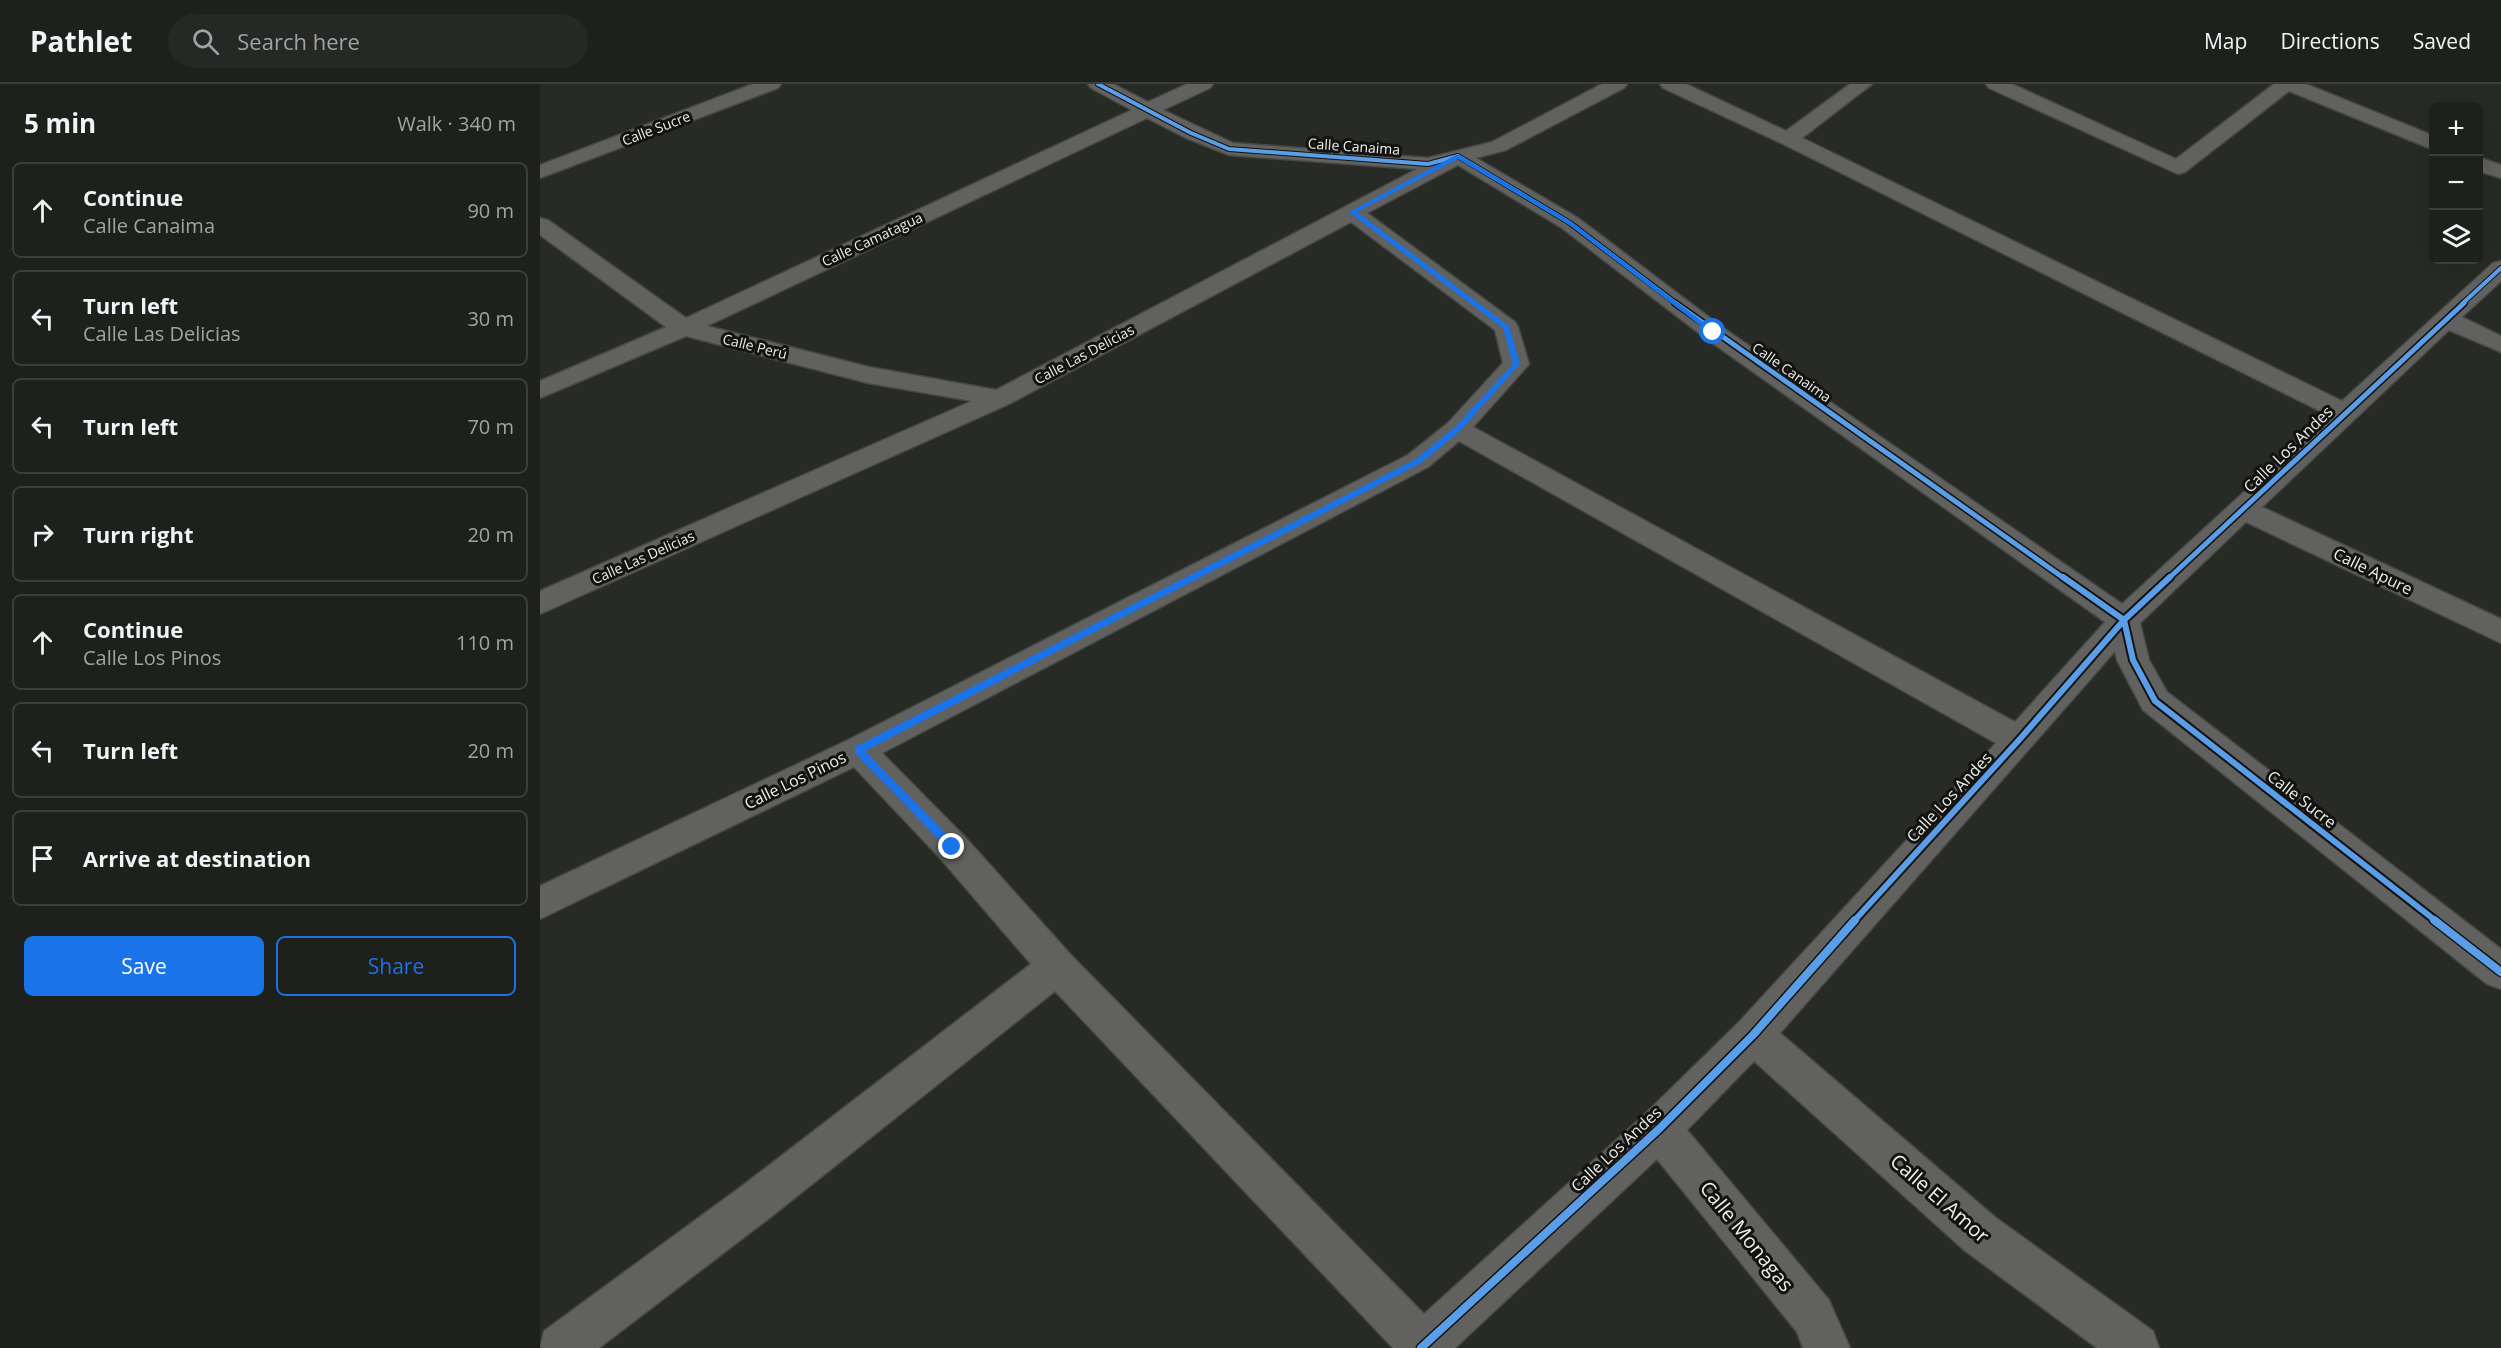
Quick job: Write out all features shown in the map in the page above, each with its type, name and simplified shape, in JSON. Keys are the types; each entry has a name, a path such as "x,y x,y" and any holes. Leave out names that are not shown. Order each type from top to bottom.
{"street":[{"name":"Calle Sucre","path":"540,172 771,84"},
{"name":"Calle Canaima","path":"1098,84 1229,149 1428,164 1458,156 1570,223 1713,332 2124,620"},
{"name":"Calle Camatagua","path":"540,390 684,328 1203,84"},
{"name":"Calle Las Delicias","path":"540,603 1000,398 1458,156 1499,146 1617,84"},
{"path":"1670,84 1788,139 2345,413"},
{"path":"1788,139 1862,84"},
{"path":"1996,84 2178,168 2288,84 2429,142"},
{"path":"2483,165 2501,172"},
{"name":"Calle Los Pinos","path":"540,903 858,750 1418,461 1457,429 1516,364 1506,327 1352,212"},
{"name":"Calle Perú","path":"540,225 684,328 868,375 1000,398"},
{"name":"Calle Los Andes","path":"1422,1347 1659,1129 1753,1035 2124,620 2501,268"},
{"path":"2446,319 2501,345"},
{"path":"1457,429 2019,740"},
{"name":"Calle Apure","path":"2244,510 2501,632"},
{"name":"Calle Sucre","path":"2124,620 2133,660 2155,701 2501,972"},
{"path":"858,750 952,847 1057,967 1422,1347"},
{"path":"561,1348 757,1201 1057,967"},
{"name":"Calle El Amor","path":"1753,1035 1980,1234 2136,1348"},
{"name":"Calle Monagas","path":"1659,1129 1813,1316 1827,1348"}],"cycle path":[{"path":"1098,84 1191,133 1229,149 1428,164 1458,156 1570,223 1713,332 2124,620 2133,660 2155,701 2501,972"},
{"path":"1421,1348 1659,1129 1753,1035 2124,620 2501,268"}],"route":[{"path":"952,847 858,750 1418,461 1457,429 1516,364 1506,327 1352,212 1458,156 1570,223 1713,332"}]}
